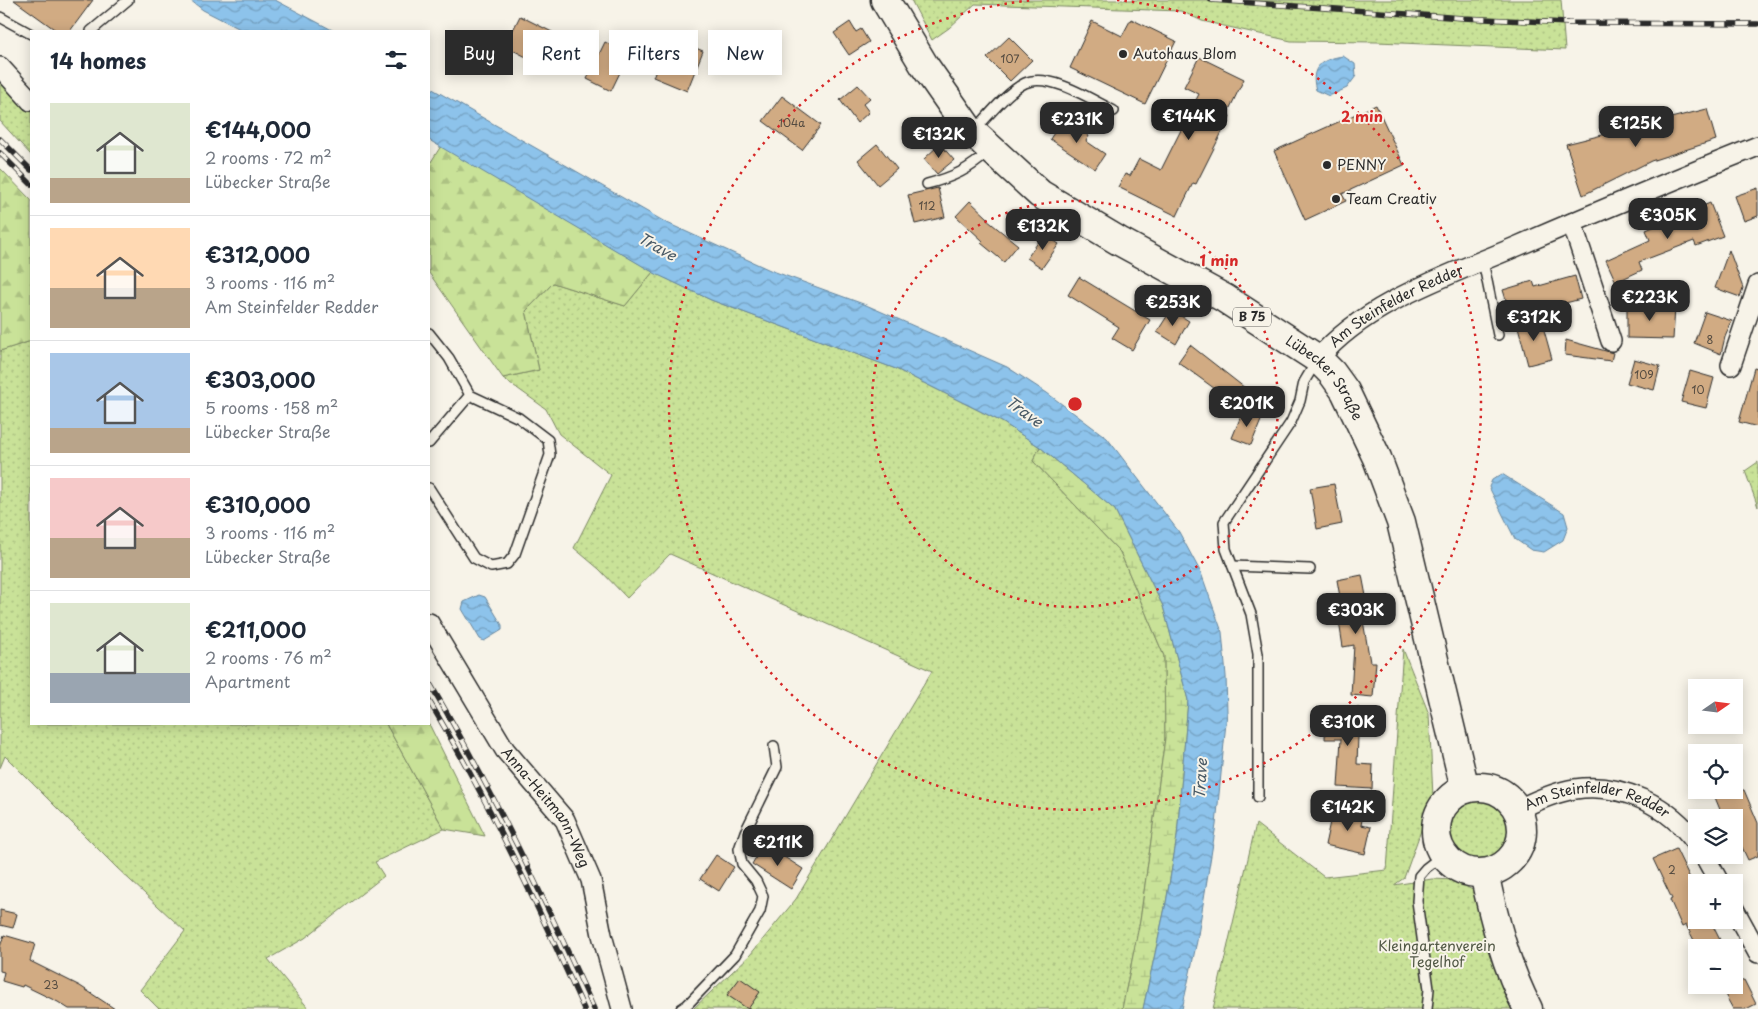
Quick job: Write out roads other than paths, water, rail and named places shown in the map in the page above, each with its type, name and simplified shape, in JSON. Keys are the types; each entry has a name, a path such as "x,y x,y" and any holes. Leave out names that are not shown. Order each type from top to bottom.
{"main road":[{"name":"Lübecker Straße","path":"885,0 924,64 968,128 1040,194 1119,241 1224,298 1318,359 1346,391 1378,458 1401,522 1465,789"},
{"path":"1480,787 1494,790 1510,800 1517,810 1522,830 1521,841 1517,850 1506,863 1497,869 1484,873 1471,872 1460,868 1450,862 1437,840 1436,832 1439,814 1443,806 1451,797 1465,789 1480,787"},
{"path":"1484,873 1504,949 1528,1009"}],"street":[{"path":"0,67 30,100"},
{"name":"Am Steinfelder Redder","path":"1318,359 1345,332 1397,299 1666,182 1758,146"},
{"path":"1572,223 1611,341"},
{"path":"1731,365 1758,285"},
{"name":"Anna-Heitmann-Weg","path":"430,625 505,750 565,820 591,880 602,935 622,1009"},
{"name":"Am Steinfelder Redder","path":"1517,810 1544,798 1570,790 1604,789 1627,794 1657,807 1681,824 1688,833"},
{"path":"1743,926 1758,953"}],"lane":[{"path":"92,30 128,0"},
{"path":"0,17 30,33"},
{"path":"926,184 950,178 972,166 982,141 1007,96 1026,83 1042,81 1064,86 1114,111"},
{"name":"Am Steinfelder Redder","path":"1483,261 1498,335"},
{"path":"430,334 449,358 470,395 519,418 548,440 550,455 515,554 506,564 491,567 474,558 430,490"},
{"path":"1258,797 1258,654 1251,614 1226,550 1224,522 1291,422 1300,401 1304,382 1318,359"},
{"path":"430,442 470,395"},
{"path":"1233,566 1310,569"},
{"path":"681,1009 736,955 760,911 763,896 756,881 742,864 739,849 745,832 777,767 774,746"},
{"path":"1427,1009 1429,989 1417,901 1419,876 1444,854"}],"water":[{"path":"190,0 275,0 332,30 242,30 203,10"},
{"path":"1343,56 1355,64 1356,76 1347,88 1329,96 1316,90 1314,75 1319,65 1329,59"},
{"name":"Trave","path":"430,88 665,222 770,270 866,305 1007,367 1047,393 1107,438 1179,532 1201,573 1222,632 1227,712 1216,825 1197,941 1182,1009 1143,1009 1166,903 1177,837 1188,700 1163,606 1115,510 1040,447 1002,422 896,369 711,300 656,274 430,141"},
{"path":"1502,474 1564,513 1568,527 1563,540 1544,552 1531,550 1515,539 1489,487 1492,480"},
{"path":"479,595 485,597 502,625 502,630 484,641 480,639 462,609 464,602"}],"railway":[{"path":"1211,0 1463,18 1568,23 1758,24"},
{"path":"0,139 30,169"},
{"path":"0,153 30,183"},
{"path":"430,684 474,762 516,843 594,1009"},
{"path":"430,703 492,814 584,1009"}],"place":[{"name":"Autohaus Blom","path":"1123,54"},
{"name":"PENNY","path":"1327,165"},
{"name":"Team Creativ","path":"1336,199"}],"park label":[{"name":"Kleingartenverein Tegelhof","path":"1437,954"}]}
